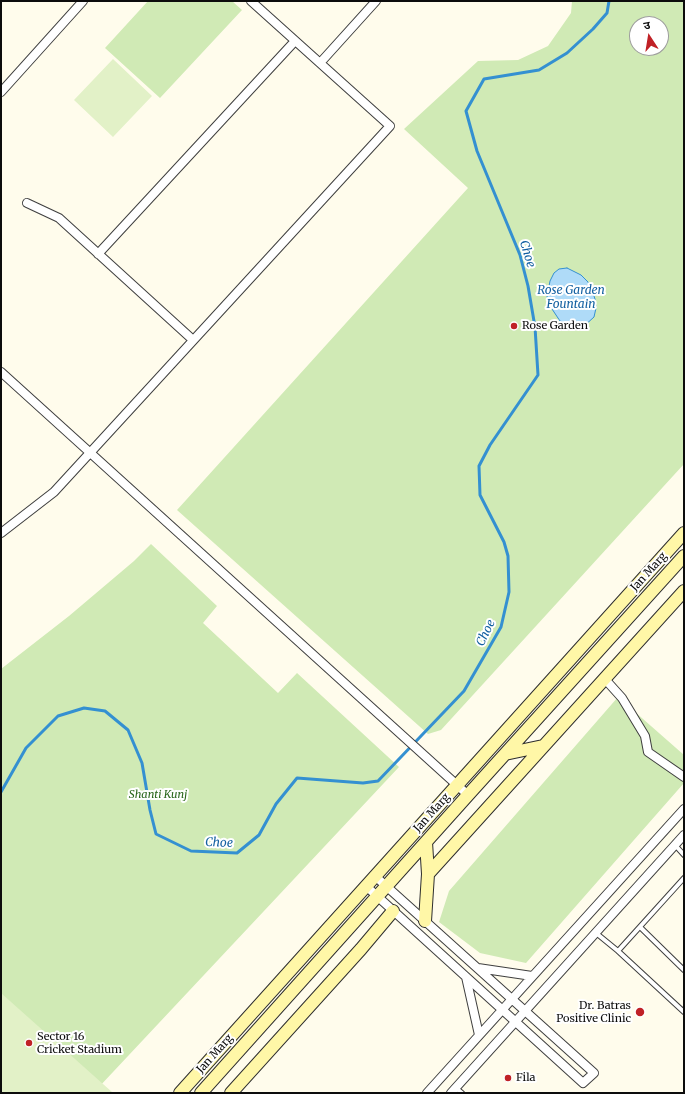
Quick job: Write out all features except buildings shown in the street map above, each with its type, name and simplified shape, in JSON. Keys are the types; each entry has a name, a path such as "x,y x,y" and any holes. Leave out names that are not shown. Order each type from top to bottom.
{"main road":[{"name":"Jan Marg","path":"180,1093 684,533"},
{"name":"Jan Marg","path":"202,1093 377,896 684,556"},
{"path":"428,874 684,591"},
{"path":"505,754 543,746"},
{"path":"425,921 428,874 426,842"},
{"path":"231,1093 361,949 393,911"}],"street":[{"path":"1,92 83,1"},
{"path":"1,533 54,492 390,126 251,1"},
{"path":"320,63 376,1"},
{"path":"98,254 295,41"},
{"path":"27,203 59,218 193,340"},
{"path":"1,372 468,795"},
{"path":"604,678 622,698 646,736 648,752 684,777"},
{"path":"427,1093 684,809"},
{"path":"456,1091 516,1021 684,835"},
{"path":"366,886 584,1083 594,1073 375,876"},
{"path":"477,968 532,976"},
{"path":"466,977 479,1035"}],"lane":[{"path":"675,845 684,855"},
{"path":"618,951 684,878"},
{"path":"640,926 684,970"},
{"path":"596,933 618,951 684,1012"}],"green space":[{"path":"148,1 232,1 242,10 160,98 105,48"},
{"name":"Rose Garden","path":"572,1 684,1 684,464 441,730 428,734 177,510 468,188 404,129 478,61 518,60 548,46 571,13"},
{"path":"113,59 152,96 113,137 74,100"},
{"name":"Shanti Kunj","path":"151,544 217,606 203,623 278,693 297,673 399,767 98,1088 1,999 1,669 69,616 134,561"},
{"path":"618,697 684,755 684,783 526,963 480,953 439,922 449,891"},
{"name":"Sector 16 Cricket Stadium","path":"1,993 112,1092 1,1093"}],"water":[{"name":"Rose Garden Fountain","path":"567,268 581,275 588,282 595,299 596,308 594,317 583,327 576,328 560,321 550,306 547,297 550,281 554,273 559,269"}],"waterway":[{"name":"Choe","path":"1,792 26,748 58,716 84,708 105,711 128,730 142,763 150,810 156,834 191,851 237,853 259,835 276,804 297,778 363,783 378,781 464,691 501,627 509,592 508,556 504,542 480,495 479,466 490,445 538,375 535,327 528,286 520,255 477,151 466,111 484,79 539,70 567,53 593,29 607,13 609,1"}],"place":[{"name":"Rose Garden","path":"514,326"},
{"name":"Dr. Batras Positive Clinic","path":"640,1012"},
{"name":"Sector 16 Cricket Stadium","path":"29,1043"},
{"name":"Fila","path":"508,1078"}]}
